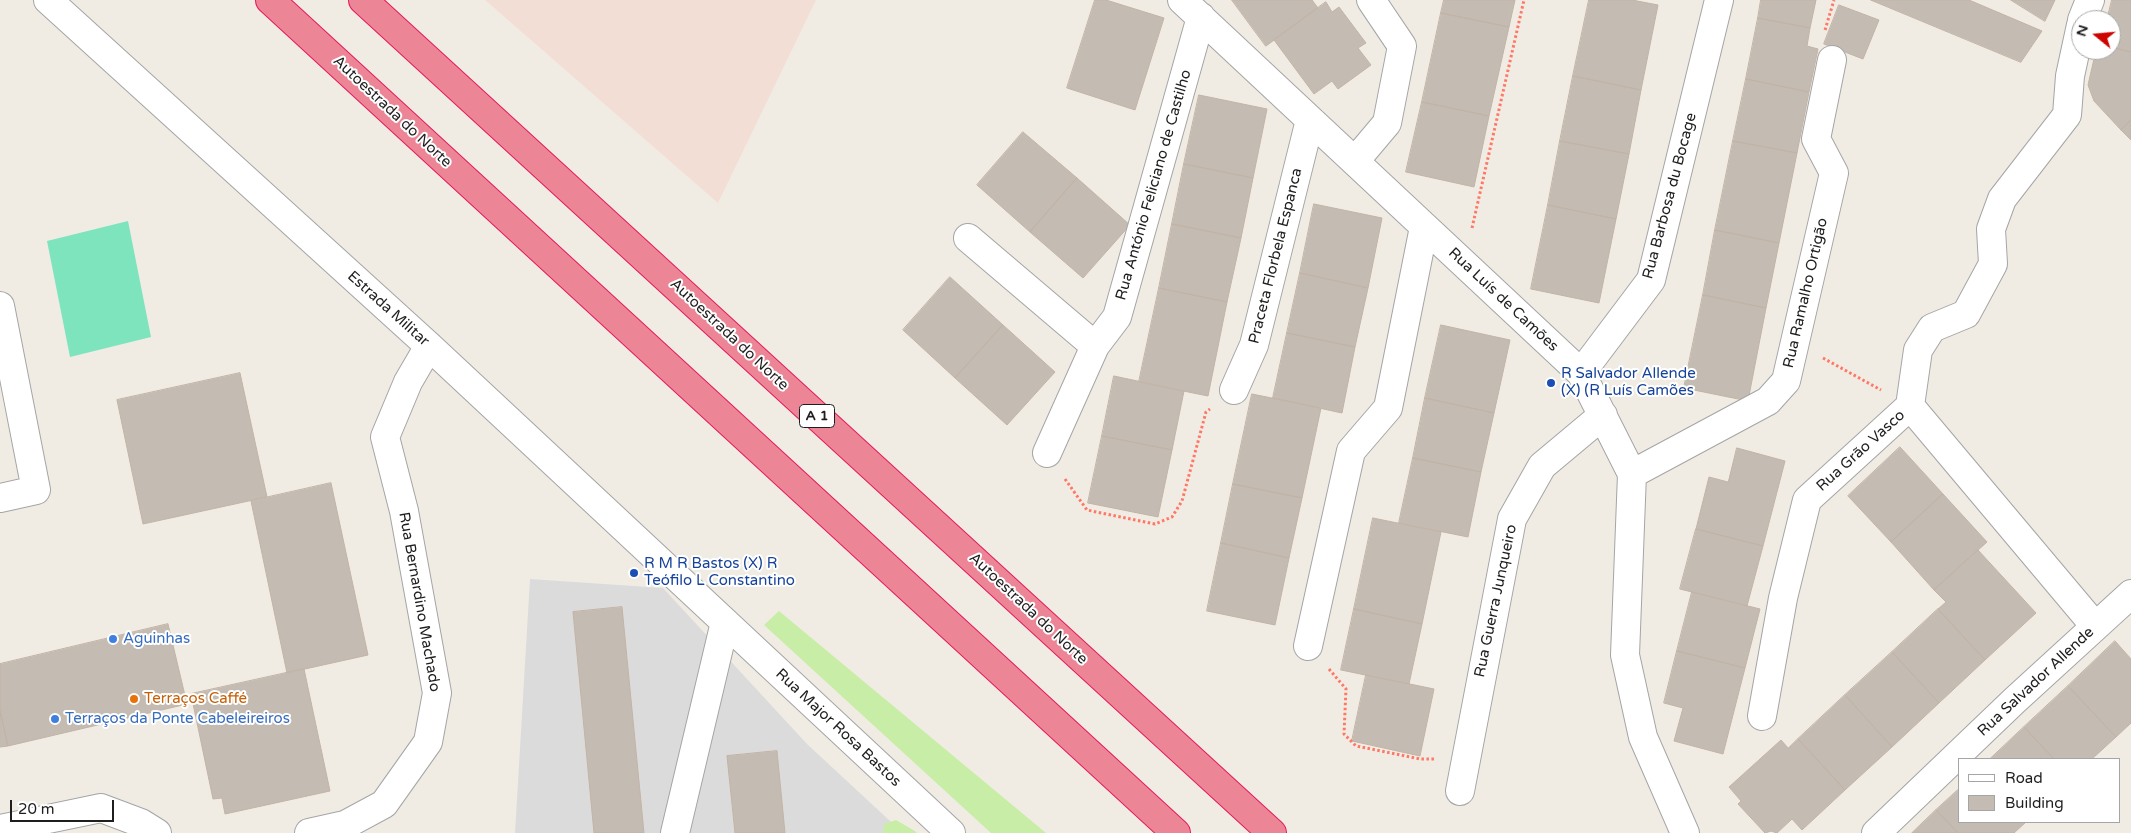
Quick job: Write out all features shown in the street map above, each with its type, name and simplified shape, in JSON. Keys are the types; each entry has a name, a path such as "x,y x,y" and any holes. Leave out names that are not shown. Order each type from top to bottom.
{"highway":[{"name":"Autoestrada do Norte","path":"270,0 1176,833"},
{"name":"Autoestrada do Norte","path":"363,0 1272,833"}],"street":[{"name":"Estrada Militar","path":"48,0 429,346 724,622"},
{"path":"1355,161 1387,123 1402,46 1371,0"},
{"name":"Rua Barbosa du Bocage","path":"1581,373 1651,280 1719,0"},
{"name":"Rua Luís de Camões","path":"1192,9 1581,373 1632,474 1625,655 1643,737 1685,833"},
{"name":"Rua António Feliciano de Castilho","path":"1047,453 1095,346 1117,317 1192,9"},
{"name":"Rua Ramalho Ortigão","path":"1632,474 1768,401 1786,381 1834,172 1816,139 1832,60"},
{"path":"1910,406 1918,350 1932,328 1966,314 1994,264 1991,229 2002,199 2067,114 2070,76 2074,60"},
{"name":"Praceta Florbela Espanca","path":"1234,390 1254,345 1310,120"},
{"path":"1308,646 1351,451 1388,408 1424,227"},
{"path":"968,238 1095,346"},
{"path":"0,306 36,490 0,498"},
{"name":"Rua Bernardino Machado","path":"309,833 345,825 384,804 428,742 437,692 404,511 385,437 408,382 429,346"},
{"name":"Rua Grão Vasco","path":"1762,716 1783,598 1807,500 1910,406 2095,626"},
{"name":"Rua Guerra Junqueiro","path":"1460,791 1512,519 1542,466 1603,415"},
{"name":"Rua Salvador Allende","path":"1876,833 2131,594"},
{"path":"675,833 724,622"},
{"name":"Rua Major Rosa Bastos","path":"724,622 952,833"},
{"path":"0,829 101,808 142,823 157,833"}],"path":[{"path":"1464,263 1524,0"},
{"path":"1795,342 1910,406"},
{"path":"1047,453 1087,510 1155,524 1172,517 1182,501 1206,412 1234,390"},
{"path":"1308,646 1346,689 1344,734 1356,746 1420,759"}],"shaded area":[{"path":"485,0 816,0 718,203"},
{"path":"530,579 663,588 807,744 903,833 515,833"}],"green space":[{"path":"128,221 151,337 70,357 47,241"},
{"path":"779,611 1046,833 991,833 764,625"},
{"path":"896,820 917,833 883,833 884,824"}],"building":[{"path":"1095,0 1106,0 1164,18 1135,110 1067,88"},
{"path":"1232,0 1312,0 1318,8 1266,46"},
{"path":"1444,0 1515,0 1509,27 1441,13"},
{"path":"1589,0 1632,0 1658,5 1641,90 1573,76"},
{"path":"1761,0 1816,0 1810,28 1758,18"},
{"path":"1871,0 1969,0 2042,31 2021,62"},
{"path":"2011,0 2055,0 2045,21"},
{"path":"2112,0 2131,0 2131,52 2121,50 2121,10 2110,10"},
{"path":"1326,2 1332,12 1339,7 1366,43 1358,48 1371,65 1338,89 1332,81 1314,94 1274,40"},
{"path":"1839,5 1879,20 1863,59 1824,44"},
{"path":"1441,13 1509,27 1489,116 1422,102"},
{"path":"1758,18 1810,28 1807,46 1818,49 1809,92 1746,79"},
{"path":"2121,50 2131,52 2131,120 2121,130 2094,101 2088,85 2094,60 2121,60"},
{"path":"1573,76 1641,90 1629,154 1560,141"},
{"path":"1746,79 1809,92 1797,153 1733,141"},
{"path":"1199,95 1267,109 1253,178 1184,164"},
{"path":"1422,102 1489,116 1474,187 1406,172"},
{"path":"2131,120 2131,140 2121,130"},
{"path":"1023,132 1077,178 1030,232 977,185"},
{"path":"1560,141 1629,154 1616,219 1548,205"},
{"path":"1733,141 1797,153 1779,243 1715,230"},
{"path":"1184,164 1253,178 1241,238 1172,224"},
{"path":"1077,178 1130,225 1083,278 1030,232"},
{"path":"1314,204 1382,218 1368,288 1300,273"},
{"path":"1548,205 1616,219 1599,303 1531,289"},
{"path":"1172,224 1241,238 1227,302 1159,288"},
{"path":"1715,230 1779,243 1766,308 1703,295"},
{"path":"1300,273 1368,288 1355,347 1287,333"},
{"path":"950,277 1003,325 955,378 903,330"},
{"path":"1159,288 1227,302 1208,396 1139,382"},
{"path":"1703,295 1766,308 1748,401 1684,388"},
{"path":"1003,325 1055,372 1007,425 955,378"},
{"path":"1441,325 1510,340 1494,413 1425,398"},
{"path":"1287,333 1355,347 1342,413 1273,398"},
{"path":"240,373 267,497 143,524 117,400"},
{"path":"1114,376 1184,391 1172,450 1102,436"},
{"path":"1252,394 1321,408 1302,498 1233,484"},
{"path":"1425,398 1494,413 1481,472 1413,458"},
{"path":"1102,436 1172,450 1158,517 1088,503"},
{"path":"1900,447 1943,494 1891,542 1848,496"},
{"path":"1737,448 1785,461 1763,546 1696,529 1709,477 1728,482"},
{"path":"1413,458 1481,472 1468,537 1399,523"},
{"path":"331,483 368,655 287,673 251,501"},
{"path":"1233,484 1302,498 1289,558 1221,543"},
{"path":"1943,494 1987,542 1934,590 1891,542"},
{"path":"1373,518 1441,532 1422,624 1354,609"},
{"path":"1696,529 1763,546 1747,606 1680,589"},
{"path":"1221,543 1289,558 1275,625 1207,611"},
{"path":"1978,550 2036,613 1985,660 1938,609 1946,602 1934,590"},
{"path":"1692,592 1760,609 1745,668 1677,651"},
{"path":"622,607 644,833 594,833 573,612"},
{"path":"1354,609 1422,624 1409,684 1341,670"},
{"path":"1938,609 1985,660 1939,703 1892,652"},
{"path":"168,624 187,704 8,746 0,711 0,664"},
{"path":"2115,641 2131,659 2131,723 2116,737 2068,686"},
{"path":"1677,651 1745,668 1723,754 1674,741 1683,708 1664,703"},
{"path":"1892,652 1939,703 1892,747 1845,695"},
{"path":"304,669 330,791 225,814 222,798 213,799 191,694"},
{"path":"1366,675 1434,689 1420,756 1352,741"},
{"path":"2068,686 2116,737 2093,758 2053,758 2024,727"},
{"path":"1845,695 1892,747 1845,790 1798,739"},
{"path":"0,711 8,746 0,747"},
{"path":"2024,727 2053,758 1991,758"},
{"path":"1798,739 1845,790 1802,830 1792,819 1777,833 1771,831 1765,833 1738,804 1741,801 1729,787 1781,740 1788,748"},
{"path":"777,751 785,833 735,833 727,756"},
{"path":"1958,790 1958,823 2025,823 2014,833 1958,833 1936,810"},
{"path":"1936,810 1958,833 1912,833"}],"place":[{"name":"R Salvador Allende (X) (R Luís Camões","path":"1551,383"},
{"name":"R M R Bastos (X) R Teófilo L Constantino","path":"634,573"},
{"name":"Aguinhas","path":"113,639"},
{"name":"Terraços Caffé","path":"134,699"},
{"name":"Terraços da Ponte Cabeleireiros","path":"55,719"}]}
